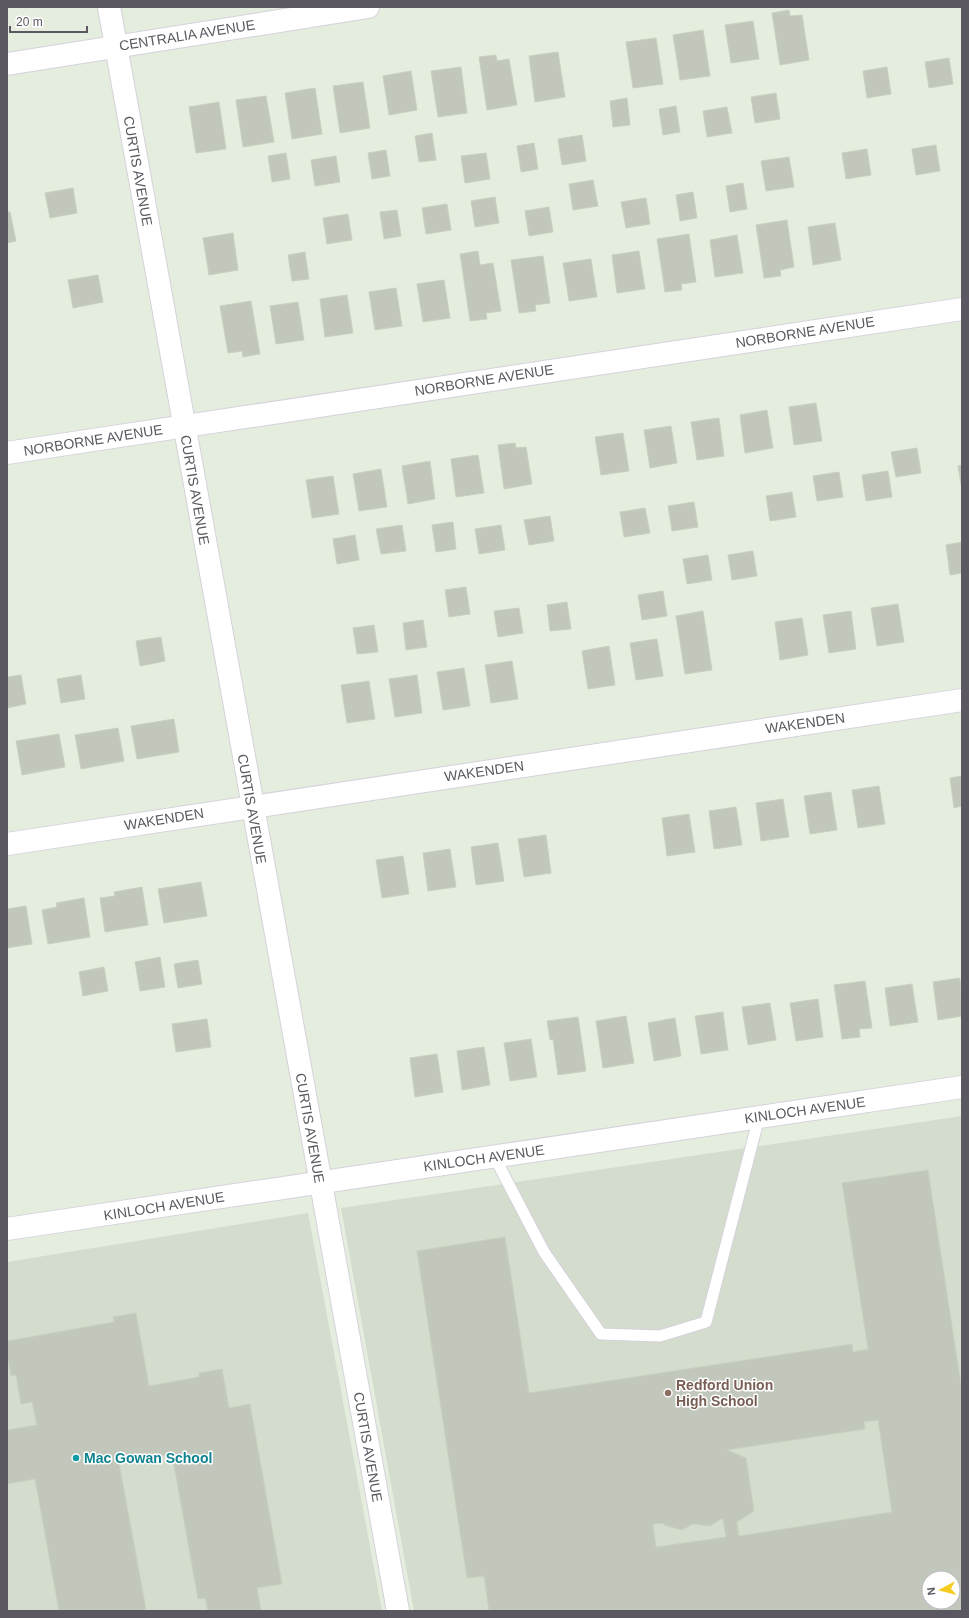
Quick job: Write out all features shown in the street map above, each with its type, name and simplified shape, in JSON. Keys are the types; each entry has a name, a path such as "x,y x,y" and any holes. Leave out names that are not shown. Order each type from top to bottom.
{"street":[{"name":"CURTIS AVENUE","path":"109,7 398,1611"},
{"name":"CENTRALIA AVENUE","path":"7,64 368,7"},
{"name":"NORBORNE AVENUE","path":"7,453 962,309"},
{"name":"WAKENDEN","path":"7,844 962,700"},
{"name":"KINLOCH AVENUE","path":"7,1230 962,1087"}],"lane":[{"path":"494,1156 544,1252 601,1334 660,1336 706,1322 759,1117"}],"shaded area":[{"name":"Redford Union High School","path":"962,1116 962,1611 414,1611 341,1208"},
{"path":"308,1213 382,1611 7,1611 7,1262"}],"building":[{"path":"789,10 790,16 802,15 809,60 780,65 772,13"},
{"path":"753,21 759,59 731,63 725,25"},
{"path":"703,30 710,76 680,80 673,35"},
{"path":"656,38 663,84 633,88 626,42"},
{"path":"558,52 565,97 535,102 529,56"},
{"path":"496,55 497,61 509,59 517,105 487,110 479,57"},
{"path":"949,58 953,84 929,88 925,62"},
{"path":"461,67 467,113 438,117 431,71"},
{"path":"887,67 891,94 867,98 863,71"},
{"path":"411,71 417,110 389,115 383,76"},
{"path":"363,82 370,128 340,133 333,86"},
{"path":"315,88 322,134 292,139 285,93"},
{"path":"776,93 780,119 755,123 751,97"},
{"path":"266,96 274,142 243,147 236,100"},
{"path":"627,98 630,125 613,127 610,101"},
{"path":"219,102 226,149 196,153 189,107"},
{"path":"676,106 680,132 663,135 659,109"},
{"path":"727,107 732,133 707,137 703,111"},
{"path":"432,133 436,160 419,162 415,136"},
{"path":"582,135 586,161 562,165 558,139"},
{"path":"534,143 538,169 521,172 517,146"},
{"path":"936,145 940,171 916,175 912,149"},
{"path":"867,149 871,175 846,179 842,153"},
{"path":"386,150 390,176 372,179 368,153"},
{"path":"286,153 290,179 272,182 268,156"},
{"path":"486,153 490,179 465,183 461,156"},
{"path":"336,156 340,182 315,186 311,160"},
{"path":"789,157 794,187 766,191 761,161"},
{"path":"593,180 598,206 573,210 569,184"},
{"path":"743,183 747,209 730,212 726,186"},
{"path":"73,188 77,213 50,218 45,193"},
{"path":"693,192 697,218 680,221 676,195"},
{"path":"495,197 499,223 475,227 471,201"},
{"path":"646,198 650,224 626,228 621,202"},
{"path":"447,204 451,230 426,234 422,208"},
{"path":"549,207 553,232 529,236 525,211"},
{"path":"397,210 401,236 384,239 380,212"},
{"path":"7,212 10,212 16,241 7,243"},
{"path":"348,214 352,240 327,244 323,218"},
{"path":"787,220 794,267 780,270 781,276 764,278 756,225"},
{"path":"835,223 841,260 813,265 808,227"},
{"path":"233,233 238,270 209,275 203,238"},
{"path":"689,234 696,282 681,284 682,290 665,292 657,239"},
{"path":"737,235 743,273 715,277 710,240"},
{"path":"478,251 480,265 493,263 501,311 486,313 487,319 470,321 460,254"},
{"path":"639,251 645,289 617,293 612,255"},
{"path":"305,252 309,279 292,281 288,255"},
{"path":"543,256 550,303 535,305 536,311 519,313 511,260"},
{"path":"591,259 597,297 569,301 563,263"},
{"path":"98,275 103,302 73,308 68,280"},
{"path":"444,280 450,318 423,322 417,284"},
{"path":"396,288 402,326 375,330 369,292"},
{"path":"347,295 353,333 325,337 320,299"},
{"path":"251,301 260,354 243,357 242,351 228,353 220,306"},
{"path":"298,302 304,340 276,344 270,306"},
{"path":"816,403 822,441 794,445 789,407"},
{"path":"767,410 773,448 745,453 740,415"},
{"path":"719,418 724,456 697,460 691,422"},
{"path":"671,426 677,463 650,468 644,430"},
{"path":"623,433 629,471 601,475 595,437"},
{"path":"515,443 516,448 526,447 532,484 504,489 498,445"},
{"path":"917,448 921,473 896,477 891,452"},
{"path":"478,455 484,493 456,497 451,459"},
{"path":"430,461 435,499 408,504 402,466"},
{"path":"962,465 962,490 958,466"},
{"path":"381,469 387,507 359,511 353,474"},
{"path":"888,471 892,497 866,501 862,475"},
{"path":"839,472 843,497 817,501 813,476"},
{"path":"333,476 339,514 312,518 306,480"},
{"path":"792,492 796,517 770,521 766,496"},
{"path":"694,502 698,527 672,531 668,506"},
{"path":"645,508 650,533 624,537 620,512"},
{"path":"550,516 554,541 529,545 524,520"},
{"path":"453,522 456,549 436,552 432,525"},
{"path":"402,525 406,551 381,554 376,529"},
{"path":"501,525 505,550 479,554 475,529"},
{"path":"355,535 359,560 337,564 333,539"},
{"path":"962,542 962,573 950,575 946,545"},
{"path":"753,551 757,576 732,580 728,555"},
{"path":"708,555 712,580 687,584 683,559"},
{"path":"466,587 470,614 449,617 445,590"},
{"path":"663,591 667,616 642,620 638,595"},
{"path":"567,602 571,629 550,631 547,605"},
{"path":"898,604 904,642 877,646 871,608"},
{"path":"519,608 523,633 498,637 494,611"},
{"path":"703,611 712,670 685,674 676,616"},
{"path":"851,611 856,649 829,653 823,615"},
{"path":"802,618 808,655 780,660 775,622"},
{"path":"423,620 427,647 406,650 403,623"},
{"path":"374,625 378,652 357,654 353,628"},
{"path":"161,637 165,661 140,666 136,641"},
{"path":"657,639 663,676 636,680 630,643"},
{"path":"609,646 615,685 588,689 582,651"},
{"path":"512,661 518,699 491,703 485,665"},
{"path":"464,668 470,706 443,710 437,672"},
{"path":"21,675 26,704 7,708 7,677"},
{"path":"81,675 85,699 61,703 57,679"},
{"path":"417,675 422,713 395,717 389,679"},
{"path":"369,681 375,719 347,723 341,685"},
{"path":"174,719 179,752 137,759 131,726"},
{"path":"118,728 124,761 81,769 75,735"},
{"path":"59,734 65,767 22,775 16,741"},
{"path":"962,776 962,806 954,808 950,778"},
{"path":"879,786 885,824 858,828 852,790"},
{"path":"831,792 837,830 810,834 804,796"},
{"path":"783,799 789,837 761,841 756,803"},
{"path":"736,807 742,845 714,849 709,811"},
{"path":"689,814 695,852 667,856 662,818"},
{"path":"546,835 551,873 524,877 518,839"},
{"path":"498,843 504,881 476,885 471,847"},
{"path":"450,849 456,887 428,891 423,853"},
{"path":"403,856 409,894 382,898 376,860"},
{"path":"201,882 207,916 164,923 158,889"},
{"path":"142,887 148,925 105,932 100,898 115,896 114,892"},
{"path":"84,898 90,937 48,944 42,910 57,907 56,903"},
{"path":"26,906 32,944 7,948 7,909"},
{"path":"160,957 165,987 140,991 135,962"},
{"path":"198,960 202,984 178,988 174,964"},
{"path":"104,967 108,991 83,996 79,972"},
{"path":"960,978 962,1016 938,1020 933,982"},
{"path":"865,981 872,1028 859,1029 860,1037 842,1039 834,985"},
{"path":"912,984 918,1022 890,1026 885,988"},
{"path":"818,999 823,1037 796,1041 790,1003"},
{"path":"770,1003 776,1040 748,1045 742,1007"},
{"path":"723,1012 728,1050 701,1054 695,1016"},
{"path":"626,1016 634,1063 603,1068 596,1021"},
{"path":"578,1017 586,1071 558,1075 553,1039 550,1040 547,1021"},
{"path":"675,1018 681,1056 654,1061 648,1023"},
{"path":"207,1019 211,1047 176,1052 172,1024"},
{"path":"531,1039 537,1077 510,1081 504,1043"},
{"path":"484,1047 490,1085 462,1090 457,1051"},
{"path":"437,1054 443,1092 415,1097 410,1058"},
{"path":"928,1170 962,1391 962,1611 489,1611 484,1576 467,1578 417,1251 505,1237 529,1393 852,1344 853,1352 868,1349 842,1183","holes":["878,1420 892,1512 739,1536 737,1522 754,1511 746,1458 727,1450 865,1429 864,1422","723,1519 726,1537 656,1547 653,1524 663,1523 664,1525 682,1530 693,1524 710,1526"]},
{"name":"Mac Gowan School","path":"136,1313 149,1386 199,1377 199,1373 222,1369 229,1408 250,1404 282,1584 257,1588 261,1611 208,1611 205,1598 198,1599 172,1454 119,1463 146,1609 138,1611 59,1611 35,1479 7,1484 7,1430 37,1425 32,1402 21,1404 16,1375 11,1376 7,1354 7,1341 114,1322 113,1317"}],"place":[{"name":"Redford Union High School","path":"668,1393"},
{"name":"Mac Gowan School","path":"76,1458"}]}
